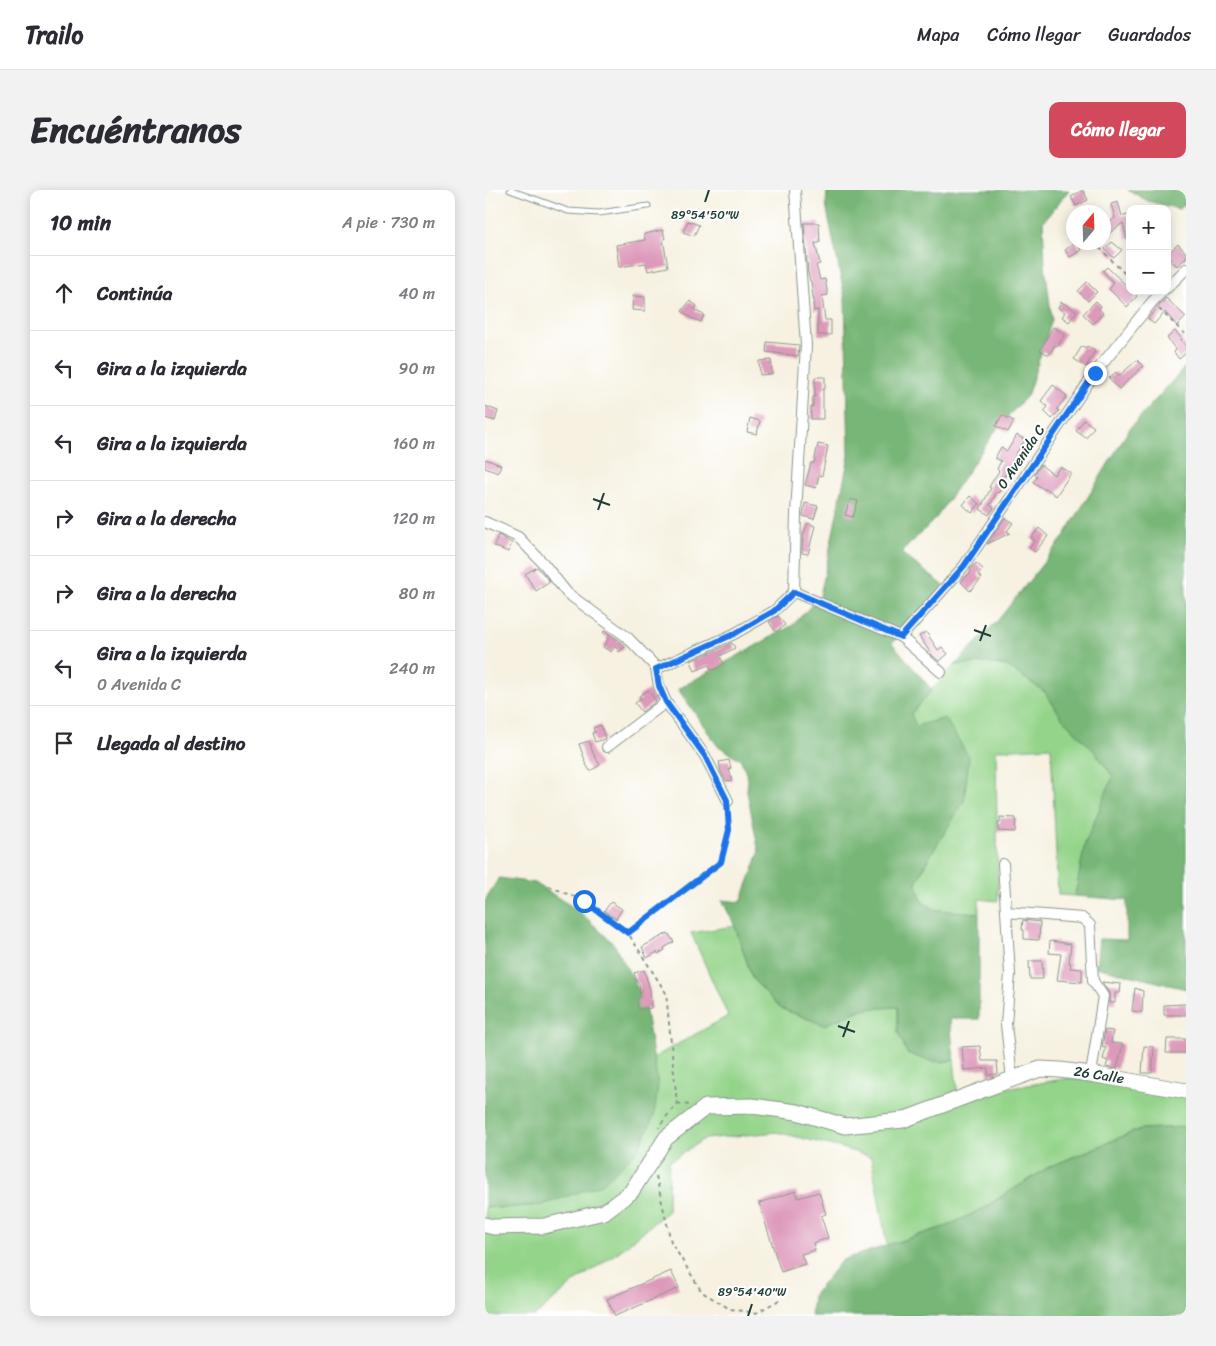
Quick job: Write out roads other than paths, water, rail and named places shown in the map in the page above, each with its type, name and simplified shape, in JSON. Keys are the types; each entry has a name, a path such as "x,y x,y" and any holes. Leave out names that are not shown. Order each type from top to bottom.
{"street":[{"path":"656,669 734,634 774,611 794,592 795,513 806,345 795,190"},
{"path":"1171,284 1186,269"},
{"name":"0 Avenida C","path":"901,637 964,566 1095,373 1159,295"},
{"path":"485,522 519,537 567,593 627,637 653,664 666,702 705,756 727,800"},
{"path":"794,592 901,637 941,672"},
{"path":"607,747 666,702"},
{"path":"1003,864 1010,974 1006,1024 1012,1079"},
{"path":"1006,912 1082,918 1090,926 1093,980 1103,996 1091,1074"},
{"name":"26 Calle","path":"485,1225 495,1227 544,1226 605,1212 631,1192 666,1138 706,1107 752,1106 797,1112 845,1126 903,1120 1040,1069 1091,1074 1186,1091"}],"lane":[{"path":"510,190 568,211 599,214 647,206"}]}
